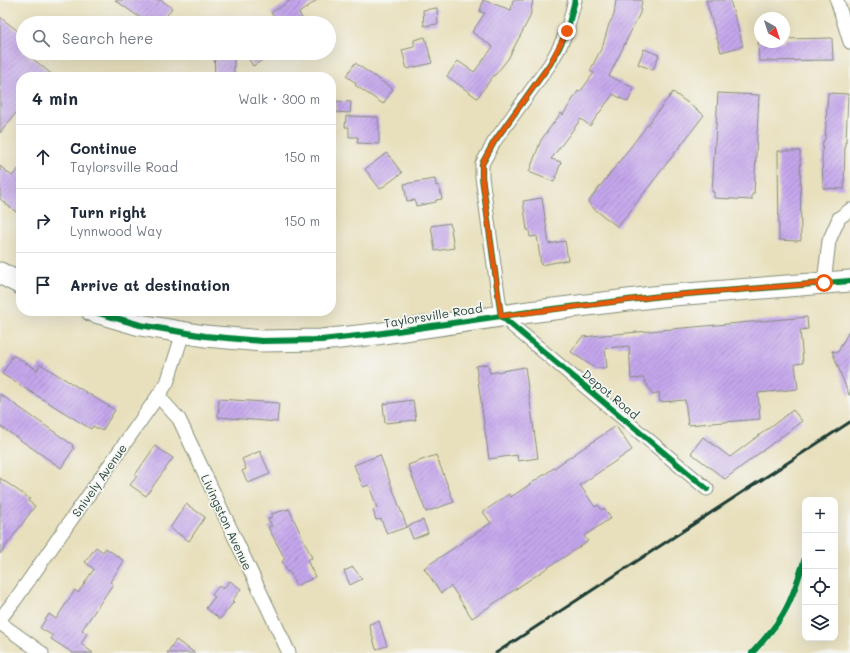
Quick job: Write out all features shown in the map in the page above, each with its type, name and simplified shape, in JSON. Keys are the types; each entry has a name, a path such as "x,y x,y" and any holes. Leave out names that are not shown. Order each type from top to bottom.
{"main road":[{"path":"0,274 16,282"},
{"name":"Taylorsville Road","path":"109,316 140,325 205,336 262,341 320,340 376,334 501,316 661,296 850,281"}],"street":[{"path":"501,316 482,177 482,164 494,142 550,64 567,31 575,0"},
{"path":"837,0 850,42"},
{"path":"824,283 829,241 839,218 850,210"},
{"name":"Depot Road","path":"501,316 707,489"},
{"name":"Snively Avenue","path":"0,618 15,600 167,383 183,333"},
{"name":"Livingston Avenue","path":"158,396 179,419 290,653"},
{"path":"0,623 42,653"}],"building":[{"path":"115,0 161,0 172,8 167,16 138,16"},
{"path":"291,0 317,0 299,13 301,16 273,16 271,13"},
{"path":"483,0 511,10 513,0 533,0 530,17 508,59 477,98 447,76 458,61 474,72 493,47 472,32 485,13 480,12"},
{"path":"616,0 642,0 640,13 609,76 634,88 628,102 613,94 590,126 581,119 551,159 561,162 554,182 529,172 541,140 561,113 563,115 578,91 580,92 594,73 590,71 603,45 609,24 614,15"},
{"path":"706,0 730,0 743,46 721,52"},
{"path":"437,8 438,24 424,26 423,10"},
{"path":"0,17 16,30 16,60 34,60 49,72 16,72 16,113 0,133"},
{"path":"425,37 432,63 407,69 402,50 414,47 414,40"},
{"path":"832,38 833,60 759,61 758,48 790,48 790,39"},
{"path":"644,49 659,55 653,70 638,64"},
{"path":"214,60 234,60 234,72 215,72"},
{"path":"249,60 263,60 253,66"},
{"path":"355,63 393,89 383,104 355,85 356,83 346,76"},
{"path":"673,92 704,115 618,227 593,208 588,202"},
{"path":"718,93 759,95 754,194 752,194 752,200 714,198 714,192 712,192"},
{"path":"828,93 848,94 844,189 823,188 822,156 823,141 825,138"},
{"path":"336,101 351,102 350,113 336,112"},
{"path":"346,116 378,117 379,144 357,143 358,137 349,137 349,127 345,127"},
{"path":"778,151 800,151 801,240 797,241 779,240"},
{"path":"387,153 402,173 380,189 365,169"},
{"path":"0,166 12,176 16,172 16,212 0,199"},
{"path":"435,179 436,186 439,185 442,199 436,200 436,202 416,206 415,200 407,201 404,184"},
{"path":"542,198 549,244 565,241 568,260 541,265 537,236 530,237 529,230 527,230 523,201"},
{"path":"450,223 454,248 435,251 431,226"},
{"path":"807,317 808,329 800,330 803,363 795,364 798,389 758,393 760,419 688,425 685,400 660,402 659,392 653,395 643,378 631,379 629,346 605,348 607,368 595,368 571,352 582,337"},
{"path":"850,329 849,395 832,351 838,352"},
{"path":"13,355 37,370 40,364 115,410 102,431 93,426 91,429 2,374"},
{"path":"488,364 490,373 525,367 538,458 518,461 517,455 489,459 476,366"},
{"path":"0,394 73,445 72,447 74,448 61,468 0,426"},
{"path":"219,399 279,403 277,422 218,417"},
{"path":"413,400 416,420 385,423 383,404"},
{"path":"793,410 802,421 725,479 691,453 703,437 730,457"},
{"path":"616,426 632,450 580,485 595,507 598,505 602,510 604,508 611,518 584,536 588,541 472,618 451,586 441,593 424,568 491,523 483,512 509,494 511,497"},
{"path":"155,446 173,458 146,496 130,485"},
{"path":"260,451 270,474 248,483 242,471 246,469 242,459"},
{"path":"380,455 407,527 387,534 381,519 376,520 373,510 377,508 369,485 363,487 354,465"},
{"path":"436,455 454,502 426,512 408,465"},
{"path":"0,478 30,499 28,501 35,506 0,554"},
{"path":"186,504 205,517 189,541 170,528"},
{"path":"289,509 312,558 307,560 315,577 296,586 289,571 287,572 282,561 285,559 268,527 272,526 268,519 272,517 271,514"},
{"path":"423,520 428,533 413,539 408,526"},
{"path":"96,547 103,552 106,548 124,561 110,582 113,584 82,630 87,633 81,644 93,653 73,653 51,639 53,636 40,628 49,614 56,619 75,590 78,593 94,569 85,562"},
{"path":"353,567 362,579 350,585 344,571"},
{"path":"230,581 241,589 232,601 234,602 220,619 206,608 215,597 212,595 219,586 223,589"},
{"path":"379,621 387,646 376,649 369,624"},
{"path":"176,640 195,653 167,653"}],"railway":[{"path":"496,653 850,422"}],"cycle path":[{"path":"575,0 567,31 550,64 494,142 482,164 482,177 501,316 707,489"},
{"path":"109,316 140,325 205,336 262,341 321,340 661,296 850,281"},
{"path":"752,653 780,619 788,605 802,567"}],"route":[{"path":"567,31 550,64 494,142 482,164 482,177 501,316 661,296 824,283"}]}
